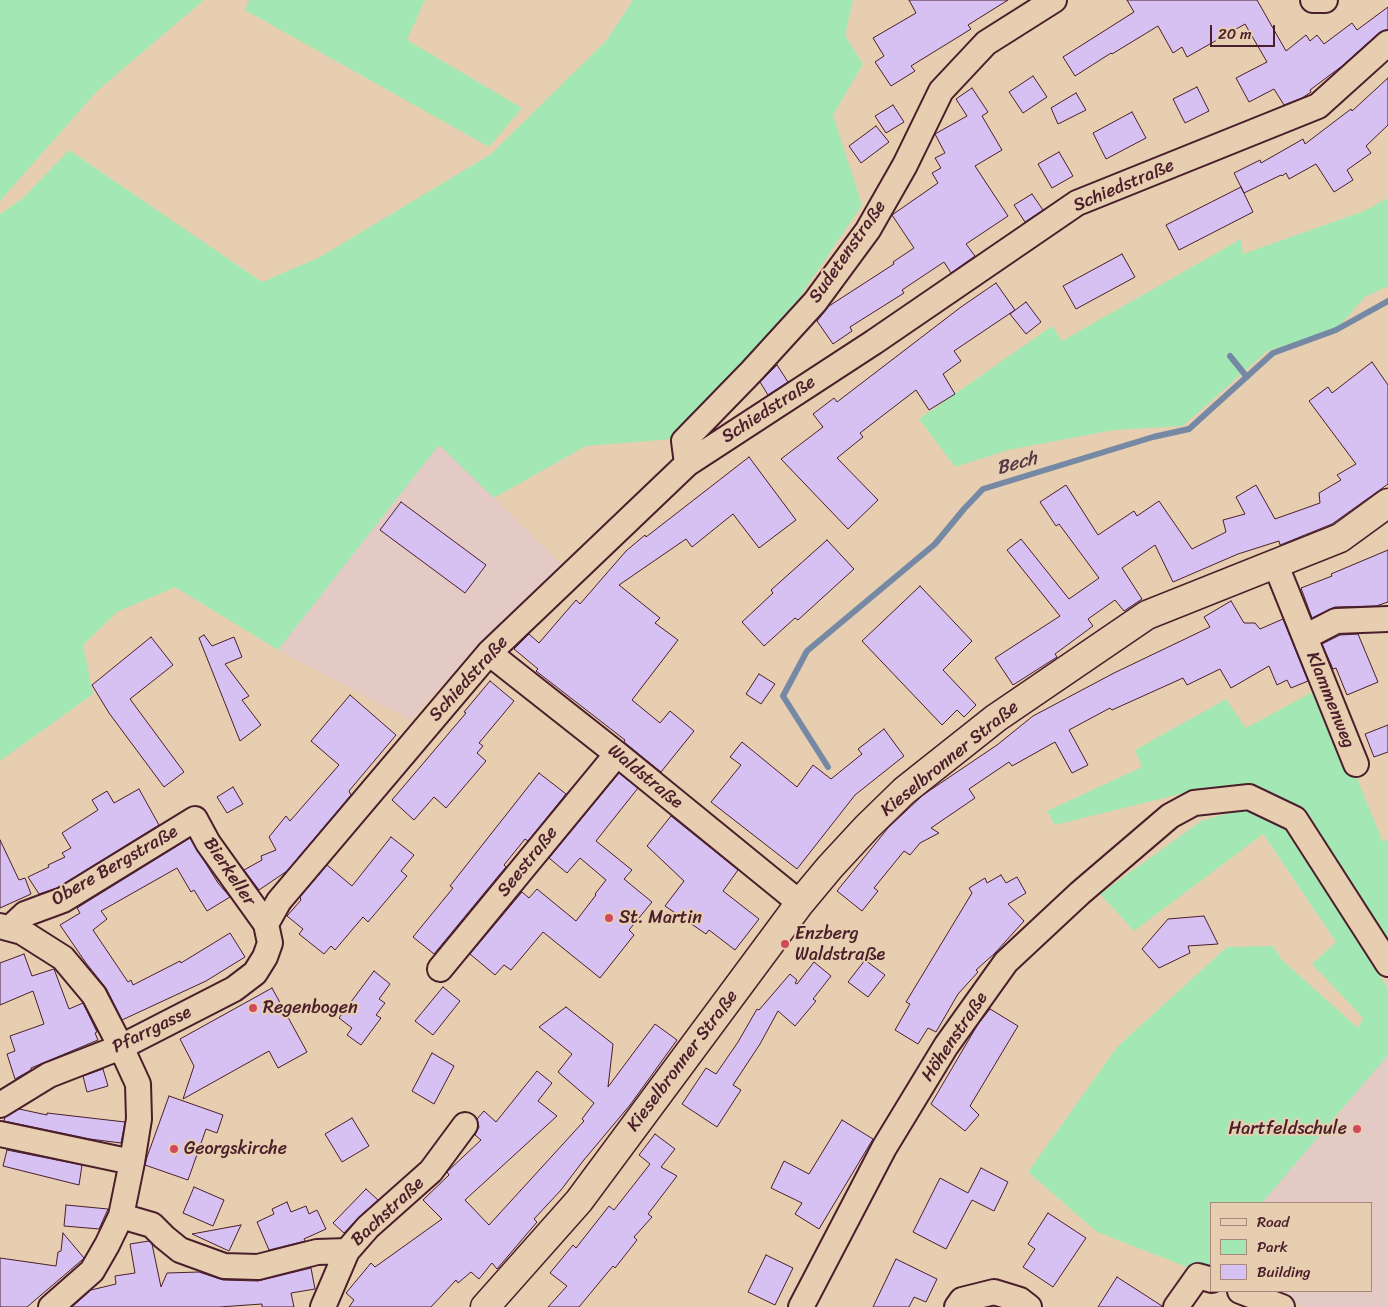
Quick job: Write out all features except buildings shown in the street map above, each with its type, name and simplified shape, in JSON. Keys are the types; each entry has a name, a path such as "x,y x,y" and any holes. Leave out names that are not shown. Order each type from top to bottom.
{"main road":[{"name":"Kieselbronner Straße","path":"486,1307 579,1201 800,903 867,827 904,791 996,718 1147,614 1340,538 1388,503"}],"street":[{"name":"Sudetenstraße","path":"685,452 752,371 815,302 868,230 905,164 941,91 986,43 1054,0"},
{"path":"1313,0 1325,0"},
{"name":"Schiedstraße","path":"266,924 280,901 489,654 685,452 874,342 1077,204 1318,106 1388,43"},
{"name":"Klammenweg","path":"1275,563 1356,764"},
{"name":"Klammenweg","path":"1305,637 1336,621 1388,619"},
{"name":"Waldstraße","path":"489,654 617,754 800,903"},
{"name":"Seestraße","path":"440,969 617,754"},
{"name":"Höhenstraße","path":"801,1307 884,1148 946,1046 1006,962 1080,893 1170,816 1194,804 1249,797 1295,819 1388,964"},
{"name":"Bierkeller","path":"195,819 208,843 266,924"},
{"name":"Obere Bergstraße","path":"5,927 25,914 63,900 195,819"},
{"name":"Pfarrgasse","path":"0,1105 49,1074 121,1046 234,989 255,973 265,957 270,943 266,924"},
{"path":"5,927 22,932 63,958 94,995 121,1046 138,1084 139,1119 121,1216 92,1271 51,1307"},
{"name":"Bachstraße","path":"324,1307 346,1251 368,1226 431,1171 465,1125"},
{"path":"0,1134 132,1162"},
{"path":"121,1216 152,1225 164,1238 180,1250 224,1266 258,1266 317,1252 346,1251"},
{"path":"1176,1307 1205,1278"},
{"path":"957,1307 962,1300 994,1292 1020,1300 1029,1307"},
{"path":"1243,1292 1282,1307"}],"shaded area":[{"path":"439,445 563,565 479,646 410,720 278,650"},
{"name":"Hartfeldschule","path":"1388,1055 1388,1307 1304,1307 1263,1292 1373,1292 1373,1202 1263,1202"}],"green space":[{"path":"0,0 204,0 97,91 0,201"},
{"path":"249,0 425,0 407,40 522,108 489,147 245,10"},
{"path":"633,0 853,0 845,35 863,64 833,115 862,205 797,301 674,439 586,446 494,498 439,445 278,650 175,587 117,612 83,645 93,694 0,761 0,214 23,198 69,150 262,282 320,257 491,154 606,41"},
{"path":"1388,198 1388,286 1365,297 1336,330 1267,351 1183,426 1114,430 1008,450 955,467 919,419 1052,326 1062,341 1241,239 1243,254 1364,211"},
{"path":"1320,688 1383,842 1388,839 1388,952 1305,815 1255,791 1192,791 1055,825 1047,811 1142,767 1135,750 1226,699 1246,728"},
{"path":"1243,809 1288,826 1388,989 1388,1055 1263,1202 1210,1202 1210,1265 1205,1270 1192,1269 1097,1232 1028,1172 1117,1047 1227,947 1273,946 1282,960 1358,1028 1363,1018 1312,964 1336,942 1263,834 1134,931 1100,894 1201,821"}],"waterway":[{"name":"Bech","path":"828,767 783,696 807,651 935,544 983,489 1153,437 1189,429 1273,353 1336,330 1388,301"},
{"path":"1230,356 1247,377"}],"place":[{"name":"St. Martin","path":"609,918"},
{"name":"Enzberg Waldstraße","path":"785,944"},
{"name":"Regenbogen","path":"253,1008"},
{"name":"Hartfeldschule","path":"1357,1129"},
{"name":"Georgskirche","path":"174,1149"}]}
